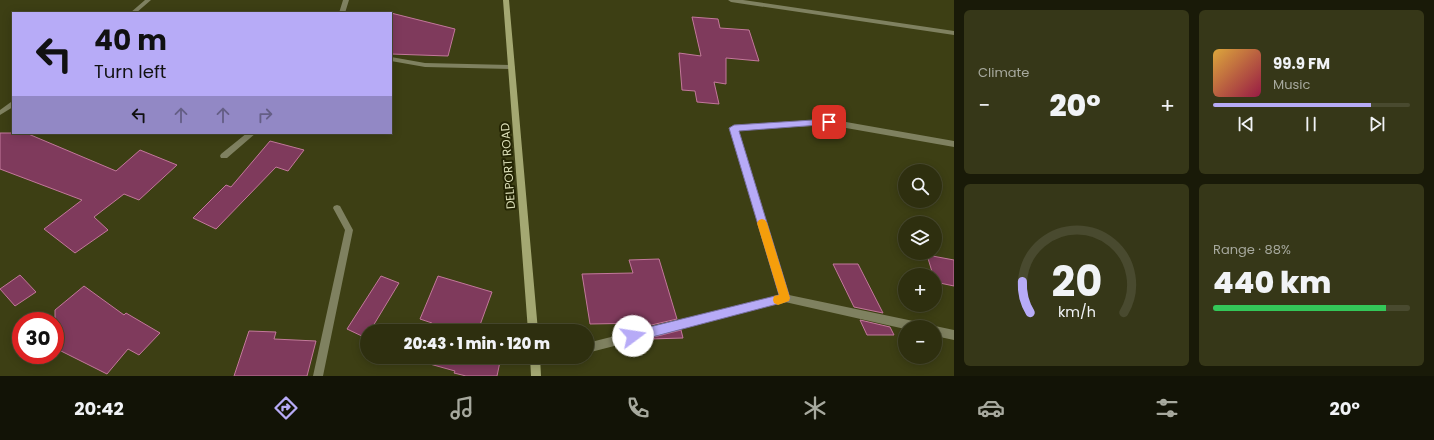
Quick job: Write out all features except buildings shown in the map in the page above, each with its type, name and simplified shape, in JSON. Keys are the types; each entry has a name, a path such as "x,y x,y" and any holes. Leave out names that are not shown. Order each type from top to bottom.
{"street":[{"path":"134,12 148,0"},
{"path":"342,12 346,0"},
{"name":"DELPORT ROAD","path":"506,0 532,324"},
{"path":"731,0 954,34"},
{"path":"392,60 425,65 512,67"},
{"path":"0,113 12,105"},
{"path":"785,298 734,128 829,122 954,144"},
{"path":"224,156 251,134"},
{"path":"318,376 349,230 337,208"},
{"path":"594,346 785,298 898,323"},
{"path":"942,332 954,335"},
{"path":"535,364 536,376"}],"slow traffic":[{"path":"762,223 785,298 778,300"}],"route":[{"path":"633,336 785,298 734,128 829,122"}]}
